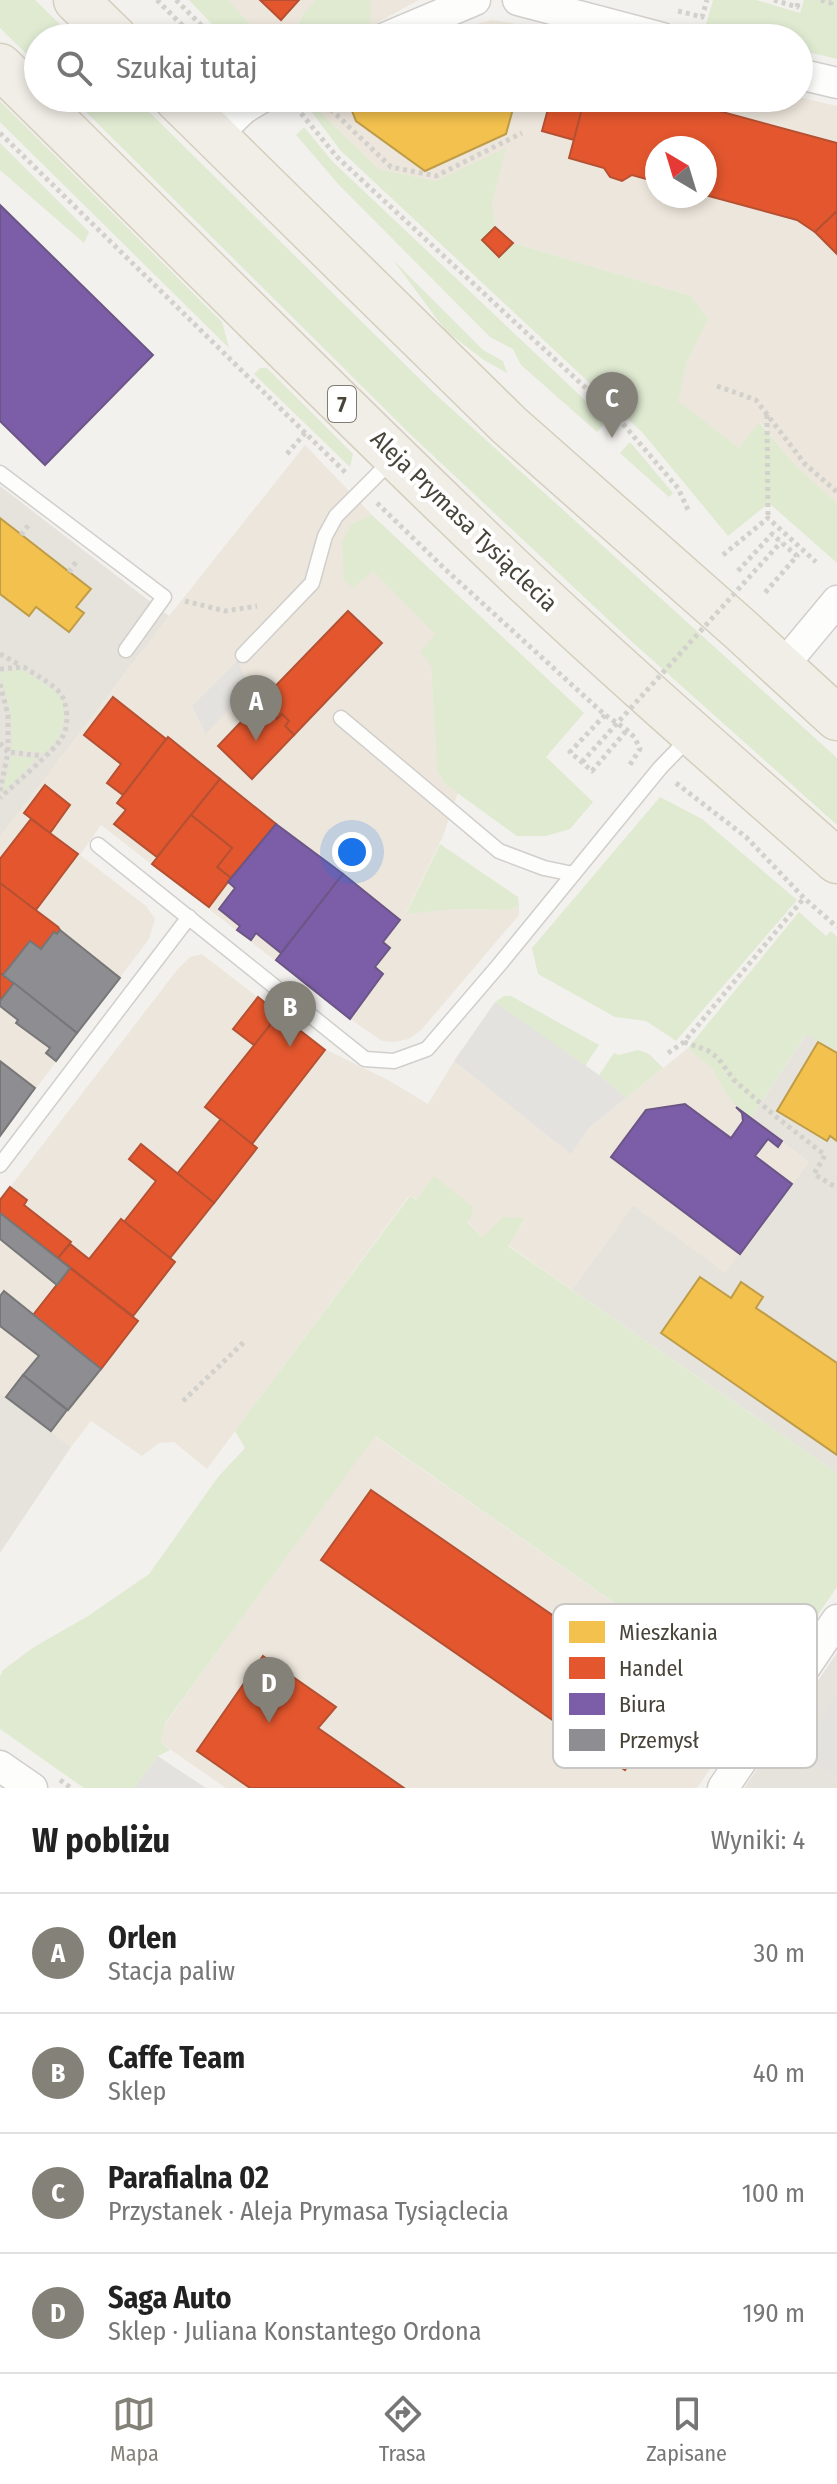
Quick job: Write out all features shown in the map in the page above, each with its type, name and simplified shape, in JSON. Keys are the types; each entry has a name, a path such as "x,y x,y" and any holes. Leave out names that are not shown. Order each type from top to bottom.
{"main road":[{"path":"76,0 101,24"},
{"name":"Aleja Prymasa Tysiąclecia","path":"0,66 24,90"},
{"name":"Aleja Prymasa Tysiąclecia","path":"46,112 515,572 837,861"},
{"path":"190,112 509,425 837,718"}],"street":[{"path":"418,24 475,0"},
{"path":"518,0 609,24"},
{"path":"813,77 837,83"},
{"path":"215,136 240,112"},
{"path":"782,667 837,601"},
{"path":"817,1649 837,1620"},
{"path":"0,1766 32,1788"},
{"path":"723,1788 737,1768"}],"lane":[{"path":"243,655 312,583 325,536 336,516 395,457"},
{"path":"0,473 164,597 126,650"},
{"path":"341,718 499,851 544,868 573,874"},
{"path":"98,845 365,1059 394,1061 427,1049 660,768 693,734"},
{"path":"0,1165 189,917"}],"path":[{"path":"157,0 181,24"},
{"path":"176,0 200,24"},
{"path":"774,0 797,7 799,0"},
{"path":"821,0 831,3 832,0"},
{"path":"290,112 617,417 678,488 689,512"},
{"path":"334,112 391,167 436,176 522,133"},
{"path":"0,133 446,570 605,715 627,730 640,749 660,768 746,837 804,898 837,927"},
{"path":"717,386 756,400 805,464 837,492"},
{"path":"767,414 768,518 816,562"},
{"path":"287,454 305,433"},
{"path":"723,555 768,518"},
{"path":"738,571 772,534 797,556 763,595"},
{"path":"582,762 781,542"},
{"path":"69,572 76,562"},
{"path":"164,597 225,611 296,600"},
{"path":"0,654 24,667 60,694 64,701 66,729 62,739 0,798"},
{"path":"0,669 24,667"},
{"path":"0,684 10,734 7,765 0,791"},
{"path":"605,715 570,752 592,771 627,730"},
{"path":"0,743 8,752 44,756"},
{"path":"623,776 640,749"},
{"path":"668,1053 684,1042 804,898"},
{"path":"684,1042 707,1050 718,1058 734,1080 825,1155 814,1174 837,1188"},
{"path":"183,1401 245,1341"}],"shaded area":[{"path":"228,0 315,0 298,24 250,24"},
{"path":"370,0 419,0 375,24 369,24"},
{"path":"492,20 514,24 478,24"},
{"path":"813,100 837,106 837,503 796,466 760,422 739,448 677,401 687,362 708,319 691,296 513,243 495,227 492,203 436,181 379,169 320,112 813,112"},
{"path":"305,445 372,515 352,524 373,571 436,634 431,665 437,771 445,784 458,793 443,836 406,913 456,909 507,910 519,906 519,915 422,1029 409,1039 382,1041 101,825 80,855 146,906 155,919 149,939 0,1136 0,837"},
{"path":"0,486 169,616 0,837"},
{"path":"238,660 249,688 206,734 192,706"},
{"path":"202,954 323,1048 390,1081 428,1104 454,1061 571,1153 589,1128 688,1048 713,1070 736,1107 809,1162 725,1273 633,1205 572,1290 508,1245 525,1219 503,1217 483,1238 467,1221 409,1196 207,1469 174,1442 159,1443 142,1456 91,1421 71,1447 0,1393 0,1200 177,970 190,957"},
{"path":"495,1002 599,1075 626,1098 589,1128 571,1154 454,1061"},
{"path":"807,1033 837,1051 837,1473 572,1290 633,1205 725,1272 809,1162 751,1118"},
{"path":"0,1393 71,1447 0,1553"},
{"path":"374,1436 616,1604 553,1604 553,1768 711,1768 697,1788 226,1788 161,1743 165,1724"},
{"path":"837,1653 837,1788 744,1788 758,1768 817,1768 817,1682"},
{"path":"837,1696 837,1777 817,1763 817,1725"},
{"path":"158,1756 171,1765 206,1788 134,1788"}],"green space":[{"path":"0,0 35,0 60,24 24,24 24,51 0,28"},
{"path":"189,0 228,0 250,24 212,24"},
{"path":"315,0 370,0 369,24 298,24"},
{"path":"713,0 756,0 800,13 804,0 837,0 837,59 813,53 813,24 706,24"},
{"path":"0,101 222,322 229,348 0,122"},
{"path":"86,112 149,112 433,392 837,758 837,825 630,640 411,435"},
{"path":"312,112 320,112 379,169 436,181 506,148 492,202 495,227 482,240 499,257 513,243 691,296 708,319 687,362 678,401 739,448 759,422 796,466 837,503 837,563 769,503 728,536 642,432 340,150"},
{"path":"304,127 333,162 607,421 597,432 521,365 513,349 490,337 339,185 296,135"},
{"path":"0,143 89,232 84,243 0,170"},
{"path":"393,260 483,350 503,361 507,373 446,331"},
{"path":"260,368 267,368 353,454 350,467 254,374"},
{"path":"630,442 673,493 669,497 620,453"},
{"path":"372,515 584,713 546,757 593,802 570,829 546,836 517,836 445,784 437,771 431,665 420,652 435,634 373,571 353,588 344,580 342,542 352,524"},
{"path":"23,670 55,691 63,702 64,718 58,741 44,753 11,750 11,720 0,672"},
{"path":"11,756 37,758 2,794"},
{"path":"660,797 702,819 797,900 676,1041 646,1021 615,1017 538,974 532,948"},
{"path":"440,844 518,897 519,906 507,910 456,909 406,914"},
{"path":"799,912 826,936 831,931 837,937 837,1051 806,1034 751,1118 736,1107 713,1070 688,1048"},
{"path":"504,996 511,996 599,1045 585,1066 495,1002"},
{"path":"638,1050 649,1054 663,1068 626,1098 599,1075 614,1053 619,1055"},
{"path":"434,1176 473,1207 467,1222 482,1237 503,1217 525,1218 508,1246 837,1473 837,1587 817,1616 817,1604 616,1604 375,1436 165,1723 161,1743 170,1750 158,1756 134,1788 84,1788 0,1729 0,1677 3,1670 149,1574 218,1477 245,1448 235,1431 410,1196 416,1200"}],"building: Mieszkania":[{"path":"352,112 512,112 506,134 425,171 356,121"},
{"path":"0,518 91,589 76,607 84,613 69,632 36,607 29,616 0,594"},
{"path":"818,1042 837,1053 837,1141 830,1136 827,1141 777,1111"},
{"path":"700,1277 731,1298 741,1282 763,1297 756,1308 837,1363 837,1455 661,1333"}],"building: Handel":[{"path":"260,0 299,0 281,20"},
{"path":"547,112 581,112 574,140 542,131"},
{"path":"581,112 723,112 837,143 837,211 815,232 797,220 717,198 717,136 645,136 645,179 632,175 622,181 610,177 604,168 569,158"},
{"path":"837,211 837,254 815,232"},
{"path":"495,227 513,243 499,257 482,240"},
{"path":"348,611 382,643 294,735 285,726 289,721 282,714 277,719 260,702"},
{"path":"113,697 166,739 123,795 107,783 121,764 84,735"},
{"path":"260,702 277,719 282,714 289,721 285,726 294,735 252,779 218,746"},
{"path":"168,737 220,779 157,857 114,824 126,810 117,803"},
{"path":"220,779 276,824 231,878 217,867 232,848 191,815"},
{"path":"45,785 70,805 50,833 24,813"},
{"path":"191,815 232,848 217,867 231,878 209,907 152,864"},
{"path":"31,819 78,854 35,911 0,883 0,859"},
{"path":"0,883 60,930 57,934 54,932 41,949 30,941 3,975 0,973"},
{"path":"0,973 14,983 0,1001"},
{"path":"258,997 279,1014 254,1045 233,1029"},
{"path":"279,1014 325,1050 252,1144 205,1107"},
{"path":"221,1119 257,1148 214,1203 177,1174"},
{"path":"141,1144 214,1203 170,1258 124,1222 156,1181 129,1159"},
{"path":"10,1187 27,1200 24,1205 71,1242 58,1258 0,1213 0,1200"},
{"path":"121,1219 175,1262 133,1316 58,1258 70,1244 89,1259"},
{"path":"70,1268 138,1321 101,1369 33,1315"},
{"path":"371,1490 553,1616 553,1720 321,1560"},
{"path":"263,1656 336,1707 318,1728 404,1788 250,1788 197,1751"}],"building: Biura":[{"path":"0,205 153,355 45,465 0,421"},
{"path":"276,824 343,874 281,953 256,933 251,940 237,930 240,926 219,909 235,888 228,882"},
{"path":"343,874 400,920 383,942 390,948 375,967 383,974 350,1019 276,960"},
{"path":"685,1104 731,1138 743,1121 742,1113 736,1107 782,1141 778,1147 768,1139 755,1156 792,1184 740,1254 611,1157 646,1110"}],"building: Przemysł":[{"path":"60,930 120,978 77,1033 3,975 30,941 41,949 54,932 57,934"},
{"path":"14,983 77,1033 56,1061 46,1053 50,1048 16,1023 18,1020 0,1006 0,1001"},
{"path":"0,1061 35,1088 0,1136"},
{"path":"0,1213 70,1268 57,1285 0,1239"},
{"path":"4,1291 101,1369 68,1410 23,1375 39,1356 0,1326 0,1296"},
{"path":"23,1375 67,1410 51,1431 6,1397"}],"place":[{"name":"Parafialna 02","path":"612,438"},
{"name":"Orlen","path":"256,741"},
{"name":"Caffe Team","path":"290,1047"},
{"name":"Saga Auto","path":"269,1723"}]}
